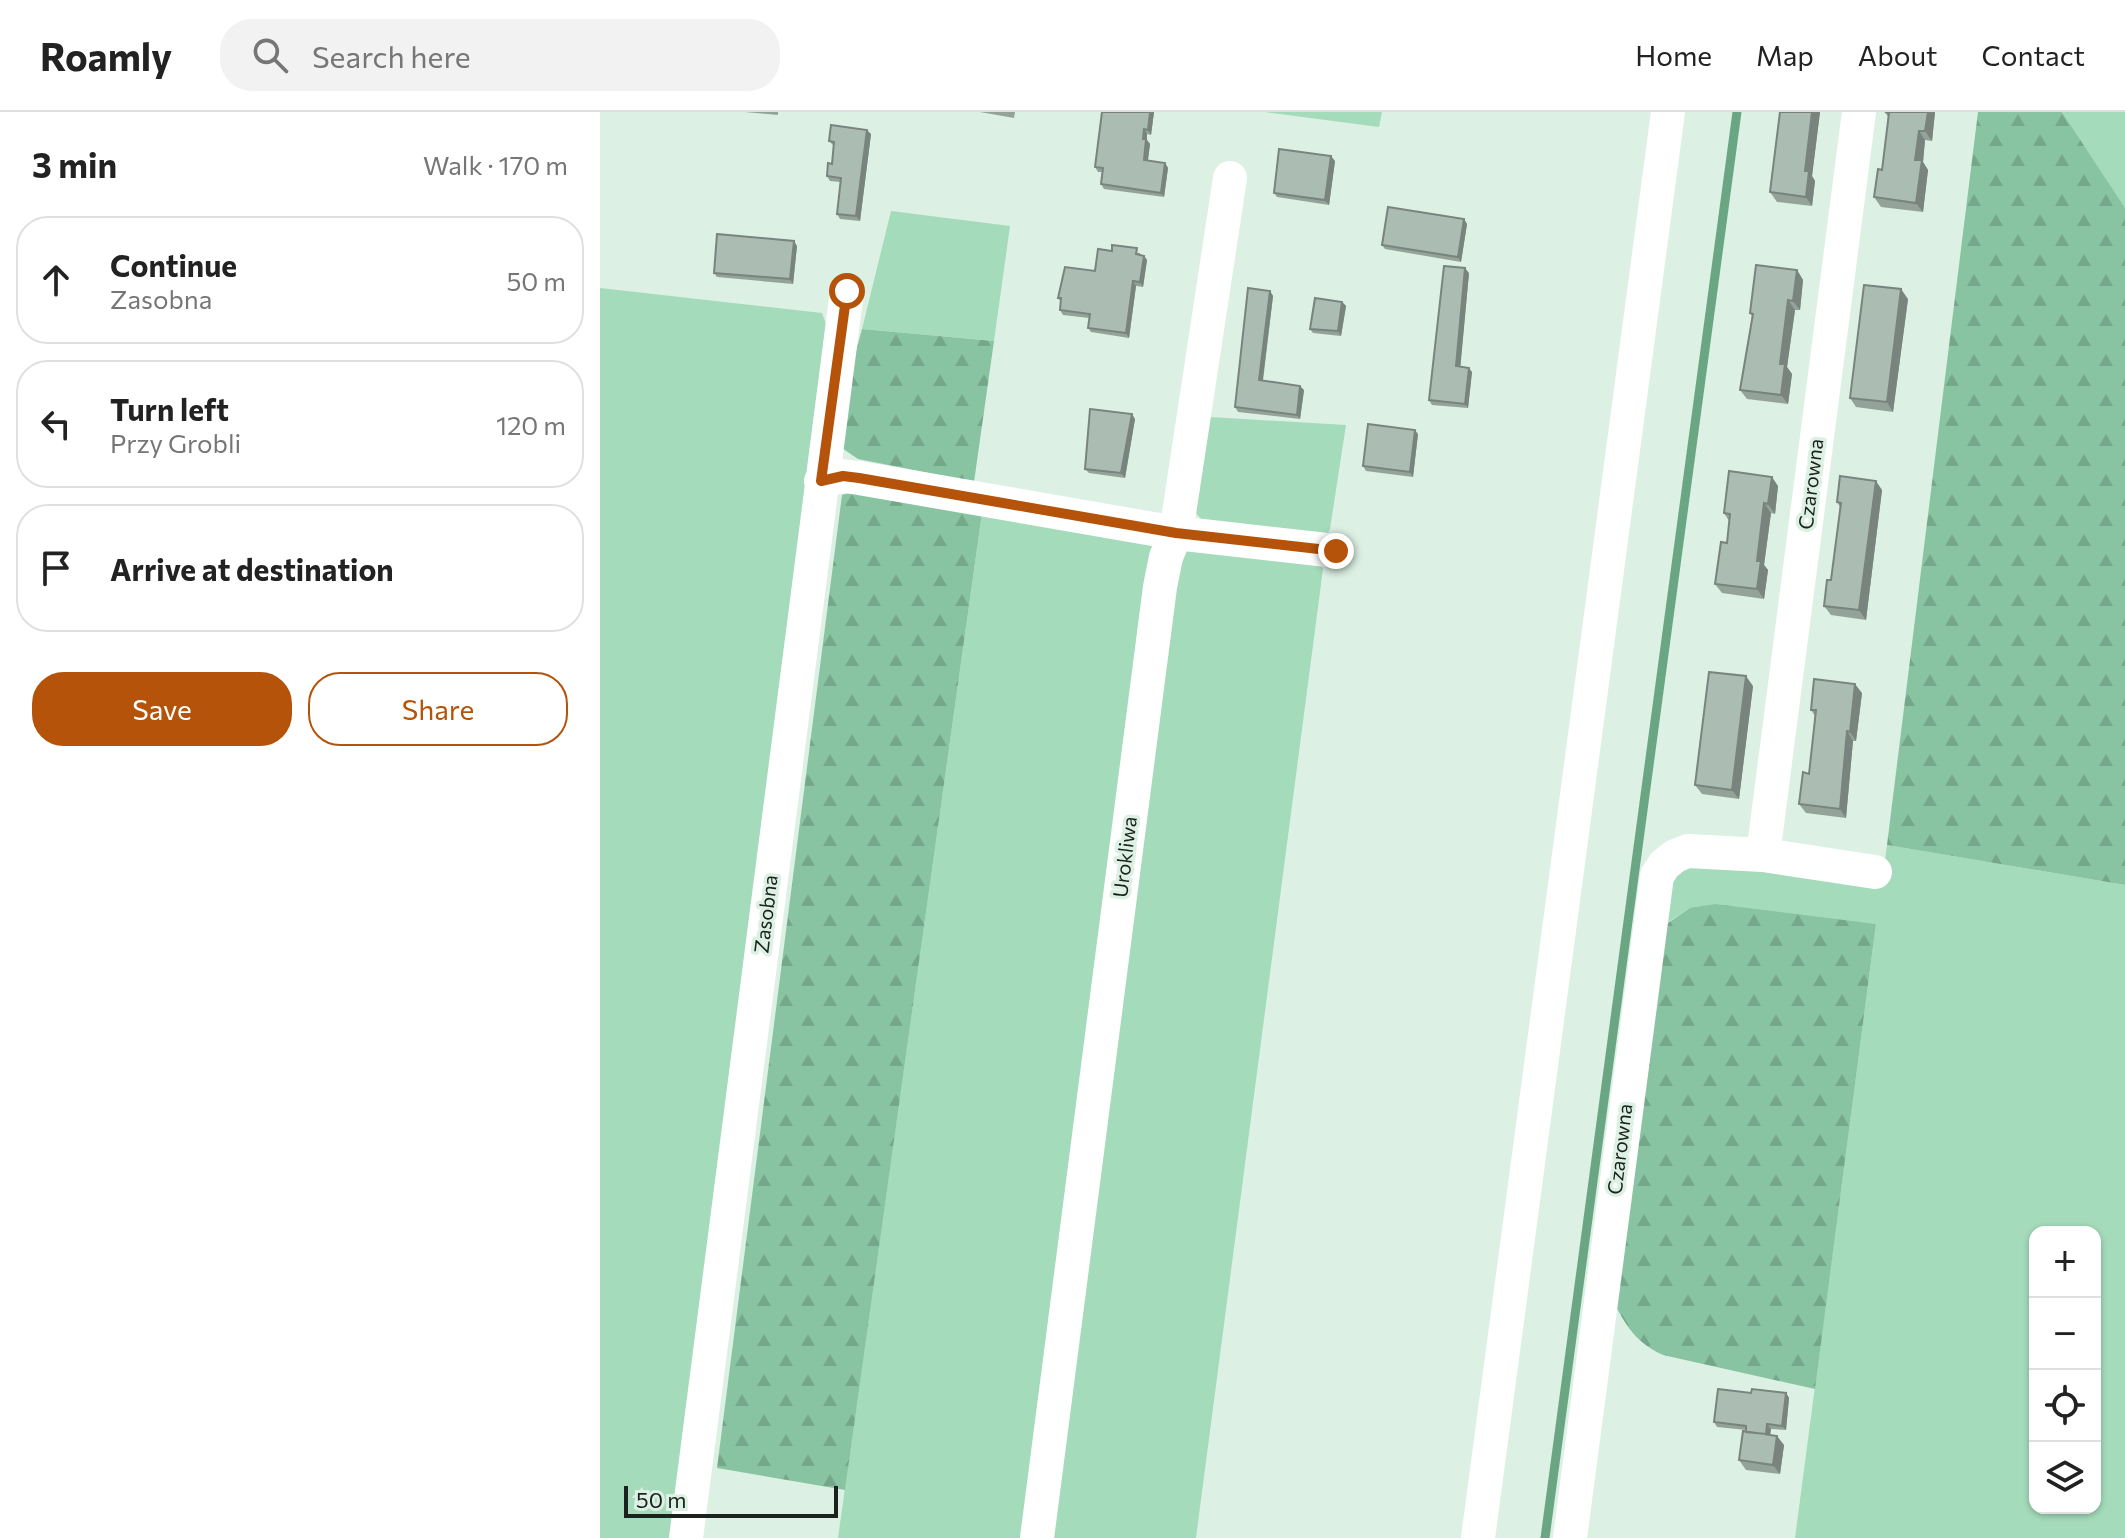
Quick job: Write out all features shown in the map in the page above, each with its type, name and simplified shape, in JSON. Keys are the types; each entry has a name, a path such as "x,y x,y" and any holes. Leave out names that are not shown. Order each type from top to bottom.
{"street":[{"path":"1478,1538 1668,112"},
{"name":"Czarowna","path":"1763,855 1859,112"},
{"name":"Urokliwa","path":"1037,1538 1160,587 1166,557 1176,533 1230,178"},
{"name":"Zasobna","path":"686,1538 847,291"},
{"path":"821,481 843,476 859,478 1176,533 1336,551"},
{"name":"Czarowna","path":"1570,1538 1657,876 1675,856 1688,851 1763,855 1875,872"}],"green space":[{"path":"1265,112 1382,112 1379,127"},
{"path":"1978,112 2062,112 2125,208 2125,885 1887,845"},
{"path":"2062,112 2125,112 2125,208 2122,204"},
{"path":"891,211 1010,226 994,341 862,329"},
{"path":"600,288 822,313 826,324 671,1538 600,1538"},
{"path":"862,329 994,341 974,482 858,459 842,448 836,425"},
{"path":"1210,417 1346,425 1330,529 1325,539 1202,520 1195,512"},
{"path":"855,491 982,513 845,1490 717,1468 842,495"},
{"path":"982,513 1146,538 1157,550 1024,1538 838,1538"},
{"path":"1185,547 1319,561 1323,569 1196,1538 1048,1538 1175,552"},
{"path":"1887,845 2125,885 2125,1538 1795,1538 1876,924 1690,908 1659,928 1666,878 1690,859 1882,881"},
{"path":"1715,904 1876,924 1815,1389 1663,1355 1636,1336 1608,1292 1659,929 1690,908"}],"building":[{"path":"1102,112 1150,112 1148,130 1144,129 1144,160 1165,163 1161,193 1101,184 1103,168 1095,167"},
{"path":"1780,112 1812,112 1805,171 1809,171 1806,197 1770,192"},
{"path":"1885,112 1928,112 1925,131 1919,131 1915,160 1922,160 1916,203 1874,197 1878,169 1882,170 1889,113"},
{"path":"831,125 867,130 856,216 837,214 841,178 827,176 828,163 832,164 834,142 829,141"},
{"path":"1279,149 1331,156 1325,200 1274,193"},
{"path":"1388,207 1464,219 1458,257 1382,245"},
{"path":"717,234 794,241 790,279 714,273"},
{"path":"1112,245 1137,248 1136,254 1144,256 1140,282 1133,281 1126,333 1088,328 1090,314 1060,310 1061,298 1058,298 1065,267 1095,271 1098,249 1112,251"},
{"path":"1756,265 1797,270 1793,301 1788,300 1780,364 1785,364 1781,395 1740,390 1753,314 1750,313"},
{"path":"1444,266 1465,268 1456,366 1469,368 1465,404 1429,400"},
{"path":"1864,285 1901,289 1887,402 1850,398"},
{"path":"1248,288 1270,291 1259,380 1300,386 1297,415 1235,407"},
{"path":"1315,298 1342,302 1338,331 1310,329"},
{"path":"1090,409 1132,414 1121,473 1085,469"},
{"path":"1368,424 1415,430 1410,472 1363,466"},
{"path":"1729,471 1772,477 1768,504 1764,503 1757,589 1715,584 1721,542 1727,543 1730,514 1724,513"},
{"path":"1840,476 1876,481 1859,610 1824,606 1827,580 1831,580 1841,503 1837,502"},
{"path":"1709,672 1746,676 1732,790 1695,785"},
{"path":"1814,679 1855,684 1840,809 1799,804 1803,772 1809,774 1816,710 1811,710"},
{"path":"1718,1389 1786,1393 1782,1426 1767,1424 1766,1434 1746,1432 1746,1426 1714,1422"},
{"path":"1743,1431 1777,1436 1773,1465 1739,1460"}],"waterway":[{"path":"1545,1538 1737,112"}],"route":[{"path":"847,291 821,481 843,476 859,478 1176,533 1336,551"}]}
